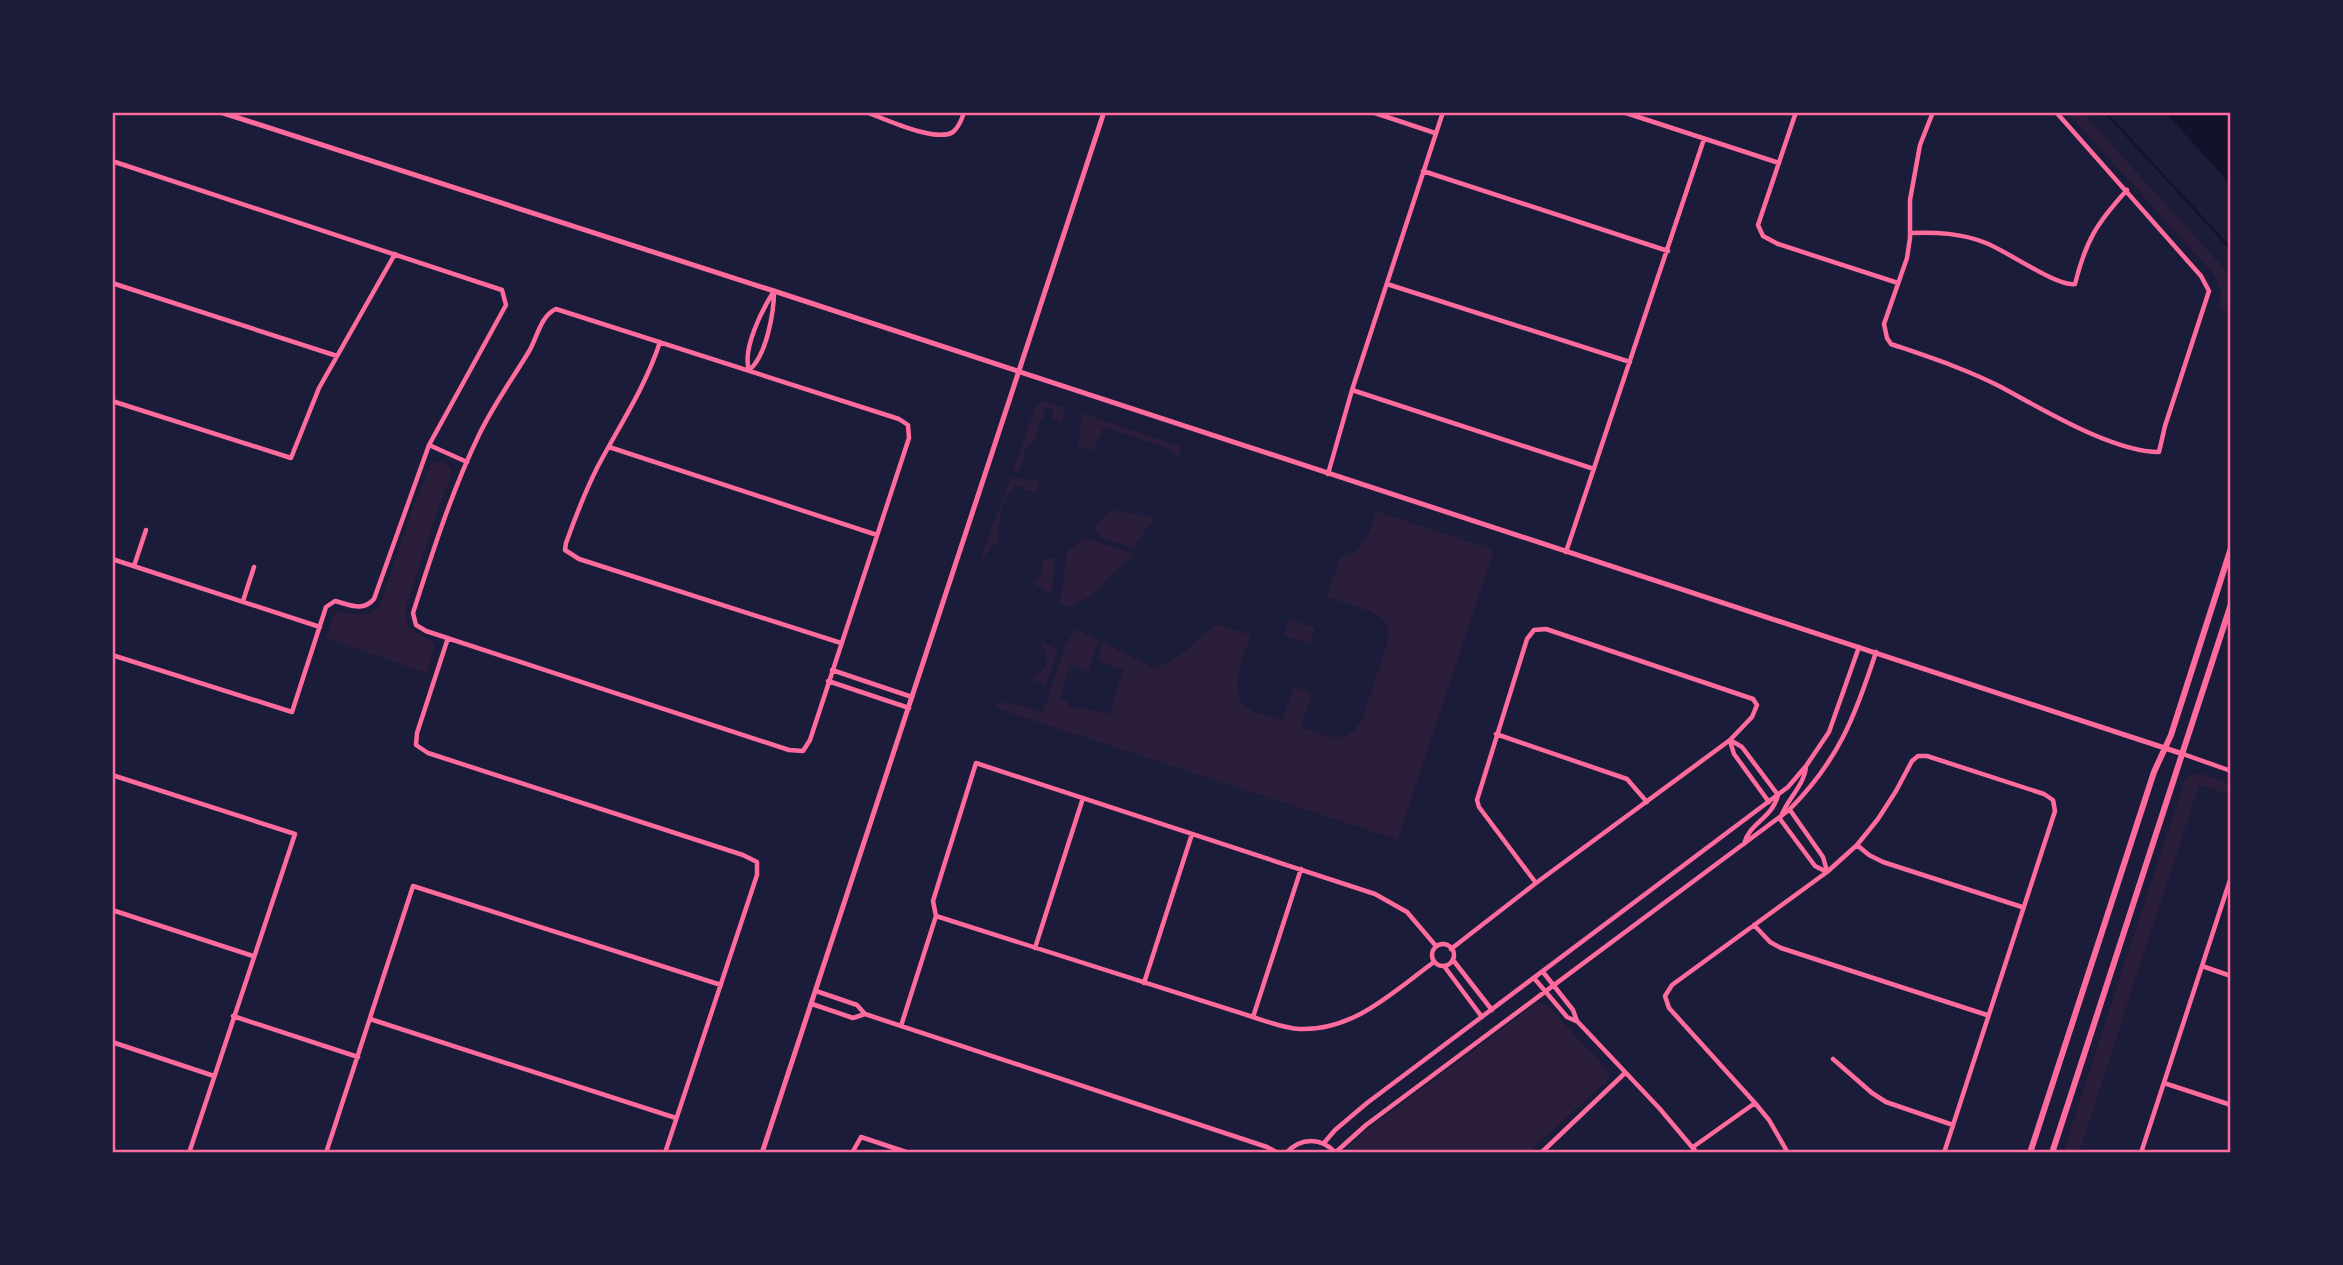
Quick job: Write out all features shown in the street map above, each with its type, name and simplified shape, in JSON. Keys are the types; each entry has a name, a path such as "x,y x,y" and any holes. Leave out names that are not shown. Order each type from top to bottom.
{"main road":[{"path":"2030,1153 2149,786 2171,735 2231,548"},
{"path":"2052,1153 2231,604"}],"street":[{"path":"220,112 1876,652 2231,771"},
{"path":"866,112 930,134 944,135 954,131 964,112"},
{"path":"762,1153 1104,112"},
{"path":"1372,112 1436,133"},
{"path":"1328,474 1352,390 1443,112"},
{"path":"1623,112 1779,163"},
{"path":"1796,112 1758,225 1763,236 1778,244 1898,283"},
{"path":"1933,112 1920,145 1910,200 1907,258 1884,324 1887,338 1891,344 1961,369 2075,426 2137,449 2159,452 2209,291 2205,280 2056,112"},
{"path":"1566,552 1704,139"},
{"path":"112,161 502,290 506,305 429,445 374,599 368,606 358,608 335,601 326,607 292,712 112,654"},
{"path":"1423,171 1668,251"},
{"path":"1910,233 1937,232 1985,242 2034,267 2054,281 2075,284 2081,260 2101,219 2127,190"},
{"path":"112,401 291,458 319,388 395,254"},
{"path":"112,282 337,356"},
{"path":"1387,284 1630,362"},
{"path":"749,370 746,360 762,309 774,291"},
{"path":"749,370 757,364 774,312 774,291"},
{"path":"562,310 660,342 899,419 908,425 909,438 810,740 803,751 789,750 447,638 416,625 412,613 444,517 467,462 479,434 530,351 544,320 551,312 562,310"},
{"path":"660,342 646,381 581,501 565,550 579,559 841,643"},
{"path":"1352,390 1594,469"},
{"path":"429,445 467,462"},
{"path":"609,447 877,535"},
{"path":"134,566 146,530"},
{"path":"112,559 320,627"},
{"path":"243,601 254,567"},
{"path":"1451,949 1730,740 1752,717 1757,705 1753,699 1546,629 1534,630 1527,639 1477,800 1479,807 1536,883"},
{"path":"447,638 416,733 416,745 428,753 743,855 757,862 757,875 666,1153"},
{"path":"1324,1143 1367,1103 1778,796 1806,766 1829,732 1859,647"},
{"path":"1286,1153 1303,1141 1314,1140 1324,1143 1336,1153 1366,1125 1780,819 1819,778 1842,741 1854,718 1876,652"},
{"path":"832,670 912,696"},
{"path":"828,681 909,708"},
{"path":"1496,734 1627,779 1647,802"},
{"path":"1730,740 1742,747 1778,796"},
{"path":"1730,740 1734,754 1769,802"},
{"path":"1788,1153 1769,1120 1669,1008 1665,996 1672,985 1827,872 1857,845 1878,819 1912,761 1918,756 1927,756 2044,794 2053,800 2054,811 1944,1153"},
{"path":"901,1026 936,916 933,901 976,763 1375,894 1407,912 1436,946"},
{"path":"1780,819 1786,802 1802,780 1806,766"},
{"path":"112,775 295,834 189,1153"},
{"path":"1744,844 1749,832 1772,811 1778,796"},
{"path":"1035,948 1083,798"},
{"path":"1789,810 1824,857 1827,872"},
{"path":"1780,819 1815,866 1827,872"},
{"path":"1144,983 1192,834"},
{"path":"1857,845 1883,862 2022,907"},
{"path":"1253,1017 1301,869"},
{"path":"2141,1153 2231,877"},
{"path":"326,1153 413,886 720,985"},
{"path":"112,910 253,956"},
{"path":"936,916 1253,1017 1298,1028 1318,1029 1358,1016 1434,961"},
{"path":"1754,925 1770,942 1781,948 1987,1015"},
{"path":"1436,946 1445,945 1451,949 1453,960 1492,1010"},
{"path":"1436,946 1432,953 1438,966 1450,964 1453,960"},
{"path":"1444,966 1482,1017"},
{"path":"2202,966 2231,976"},
{"path":"1543,972 1573,1010 1577,1021 1660,1109 1697,1153"},
{"path":"1534,978 1567,1017 1577,1021"},
{"path":"816,991 857,1005 865,1014 1278,1153"},
{"path":"812,1004 853,1017 865,1014"},
{"path":"233,1016 358,1057"},
{"path":"370,1019 676,1118"},
{"path":"112,1042 214,1076"},
{"path":"1833,1059 1886,1102 1953,1125"},
{"path":"1542,1153 1625,1073"},
{"path":"2164,1083 2231,1105"},
{"path":"1693,1147 1755,1103"},
{"path":"852,1153 861,1137 909,1153"}],"shaded area":[{"path":"2067,112 2082,112 2231,276 2231,313 2218,309 2221,290 2213,273"},
{"path":"2165,112 2231,112 2231,185"},
{"path":"1044,401 1066,408 1062,421 1052,420 1053,409 1045,408 1036,440 1025,449 1023,462 1017,473 1013,472 1029,423 1033,420 1030,419 1035,406"},
{"path":"1082,415 1166,443 1182,446 1179,456 1169,453 1170,449 1104,427 1093,450 1078,447"},
{"path":"432,462 444,462 451,468 451,476 405,611 406,620 412,630 435,645 427,673 326,638 334,615 338,612 365,614 380,606 417,497"},
{"path":"1011,477 1039,481 1036,493 1025,490 1021,485 1009,494 1000,518 999,542 990,548 982,560 980,559"},
{"path":"1110,510 1155,517 1133,548 1103,538 1094,529"},
{"path":"1376,511 1494,550 1398,840 996,708 998,701 1043,713 1065,647 1075,629 1099,640 1089,671 1070,665 1060,699 1070,702 1069,706 1077,709 1079,706 1109,715 1123,670 1098,661 1103,642 1152,668 1194,644 1216,624 1251,635 1237,685 1242,702 1249,709 1282,721 1294,687 1312,693 1301,728 1335,737 1350,734 1362,719 1388,641 1387,627 1376,614 1327,597 1340,557 1361,546"},
{"path":"1085,538 1134,554 1103,583 1104,586 1089,597 1066,607 1060,604 1067,551"},
{"path":"1055,557 1052,594 1034,584 1042,571 1043,560"},
{"path":"1290,619 1315,628 1310,644 1284,636"},
{"path":"1042,642 1058,650 1046,685 1034,681 1031,677 1041,672 1046,664 1047,655"},
{"path":"2202,774 2231,784 2231,795 2199,785 2079,1153 2063,1153 2184,782 2191,775"},
{"path":"1537,1003 1549,1007 1609,1075 1606,1082 1527,1153 1346,1153 1349,1146 1364,1132"}],"waterway":[{"path":"2105,112 2231,249"}]}
